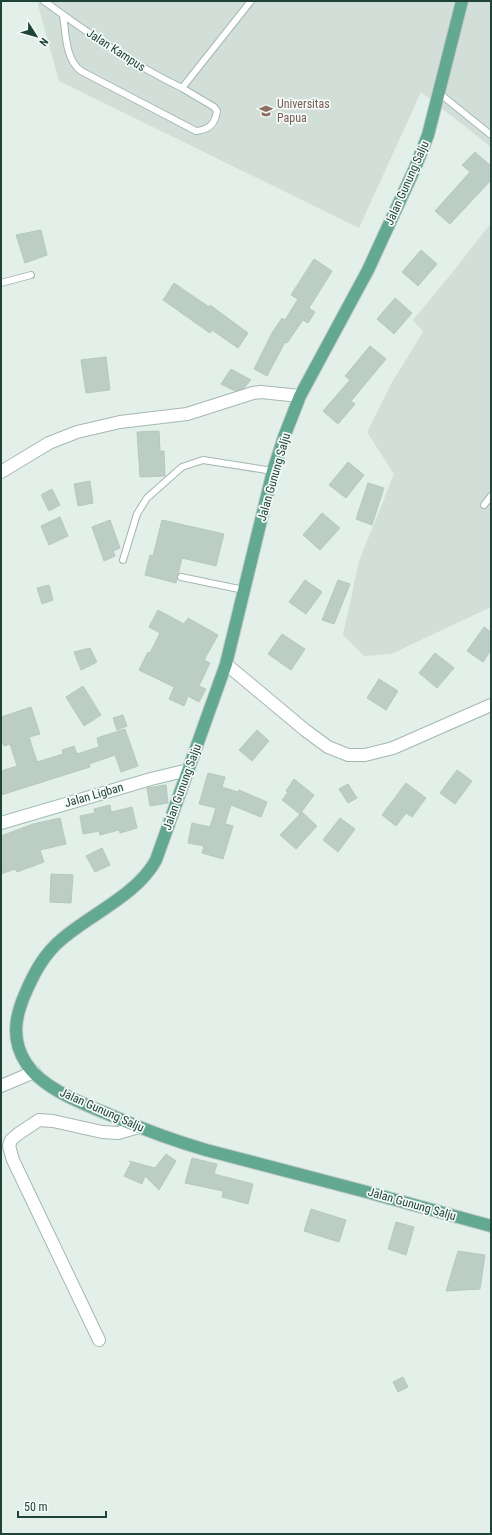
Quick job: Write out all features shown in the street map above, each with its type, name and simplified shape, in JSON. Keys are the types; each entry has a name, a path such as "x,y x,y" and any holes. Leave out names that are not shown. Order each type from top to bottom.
{"main road":[{"name":"Jalan Gunung Salju","path":"462,1 428,135 415,168 368,270 300,396 284,437 273,471 226,664 159,851 148,872 133,887 61,940 46,955 33,976 21,1002 15,1032 20,1052 26,1063 34,1072 59,1091 95,1109 139,1127 173,1140 206,1150 363,1190 491,1226"}],"street":[{"path":"1,472 49,443 77,432 120,422 187,414 253,393 261,392 300,396"},
{"path":"226,664 305,730 328,747 348,755 365,755 393,748 491,705"},
{"name":"Jalan Ligban","path":"1,823 143,781 188,770"},
{"path":"1,1086 34,1072"},
{"path":"99,1340 5,1146 18,1134 40,1120 53,1121 102,1132 118,1133 139,1127"}],"lane":[{"name":"Jalan Kampus","path":"44,1 104,44 139,66 182,88 214,107 217,111 213,124 205,130 196,131 81,71 72,61 68,47 63,15"},
{"path":"182,88 251,1"},
{"path":"439,94 491,135"},
{"path":"1,283 31,275"},
{"path":"123,560 136,514 147,498 182,467 203,460 273,471"},
{"path":"484,505 491,496"},
{"path":"181,577 244,590"}],"shaded area":[{"name":"Universitas Papua","path":"37,1 491,1 491,147 421,92 359,228 59,81"},
{"path":"491,223 491,607 391,654 364,656 343,635 359,561 394,474 367,432 391,384 423,332 413,320"}],"building":[{"path":"475,152 491,166 491,180 450,224 435,211 470,172 462,165"},
{"path":"41,230 47,255 25,263 16,235"},
{"path":"421,250 437,264 418,286 402,272"},
{"path":"314,259 332,271 309,308 315,312 308,323 303,320 287,343 285,342 267,376 254,369 272,333 282,318 285,320 298,299 291,295"},
{"path":"174,283 209,307 210,305 248,333 238,348 212,330 210,333 163,300"},
{"path":"395,298 412,313 394,334 377,319"},
{"path":"370,346 386,359 351,401 355,404 338,424 323,411 350,380 345,376"},
{"path":"106,357 110,390 86,393 81,360"},
{"path":"231,369 251,380 244,388 235,391 221,384"},
{"path":"159,431 160,451 164,451 165,476 140,477 137,432"},
{"path":"348,462 364,475 346,498 329,485"},
{"path":"90,481 93,503 78,506 74,484"},
{"path":"368,483 384,488 372,525 356,519"},
{"path":"52,489 60,505 49,511 41,495"},
{"path":"322,513 340,528 320,550 303,535"},
{"path":"60,517 68,536 49,545 41,526"},
{"path":"110,520 120,548 113,551 115,556 104,561 92,527"},
{"path":"162,520 224,534 216,566 182,558 176,583 145,575 150,555 153,556"},
{"path":"305,580 322,592 306,614 289,602"},
{"path":"338,580 350,584 334,624 322,620"},
{"path":"49,585 53,600 42,604 37,588"},
{"path":"158,610 184,624 188,618 218,635 204,660 210,663 199,686 206,689 199,702 188,696 184,706 169,699 174,687 139,670 160,633 149,627"},
{"path":"484,627 491,632 491,650 483,662 467,651"},
{"path":"282,634 305,649 291,670 268,654"},
{"path":"90,648 97,662 81,670 74,652"},
{"path":"435,653 454,668 437,688 419,673"},
{"path":"379,679 398,691 386,710 367,698"},
{"path":"83,686 101,715 84,726 66,697"},
{"path":"31,707 40,734 29,737 37,762 63,754 62,750 74,746 77,754 99,747 97,738 125,729 138,766 121,772 115,755 89,764 90,767 1,795 1,771 17,766 10,744 4,746 1,737 1,717"},
{"path":"123,715 127,726 117,730 113,718"},
{"path":"257,730 269,741 252,761 239,750"},
{"path":"457,770 472,781 455,804 440,793"},
{"path":"208,773 225,777 222,787 238,792 239,790 267,802 261,817 231,805 225,824 233,826 223,859 202,853 204,846 188,843 192,823 210,827 216,808 199,804"},
{"path":"294,779 314,795 300,814 282,800 288,792 286,791"},
{"path":"406,783 426,798 412,817 406,813 396,826 382,815"},
{"path":"348,784 357,798 348,803 339,789"},
{"path":"166,785 168,803 150,806 147,788"},
{"path":"110,805 111,812 132,807 137,828 120,833 119,830 100,835 99,831 83,834 80,816 95,813 94,809"},
{"path":"302,812 317,826 296,849 280,835"},
{"path":"60,818 66,844 40,850 44,862 17,872 15,869 1,874 1,836 33,824"},
{"path":"340,818 355,829 338,852 323,840"},
{"path":"102,848 110,865 95,872 86,856"},
{"path":"51,874 73,875 71,903 50,902"},
{"path":"166,1154 176,1161 159,1190 145,1176 142,1184 124,1176 131,1163 129,1161 155,1168"},
{"path":"192,1158 217,1164 214,1174 253,1184 248,1204 222,1197 223,1191 185,1183"},
{"path":"311,1209 346,1220 339,1242 304,1231"},
{"path":"396,1222 414,1227 406,1255 388,1249"},
{"path":"458,1251 485,1255 480,1289 446,1291"},
{"path":"403,1377 408,1387 398,1392 393,1382"}],"place":[{"name":"Universitas Papua","path":"266,111"}]}
